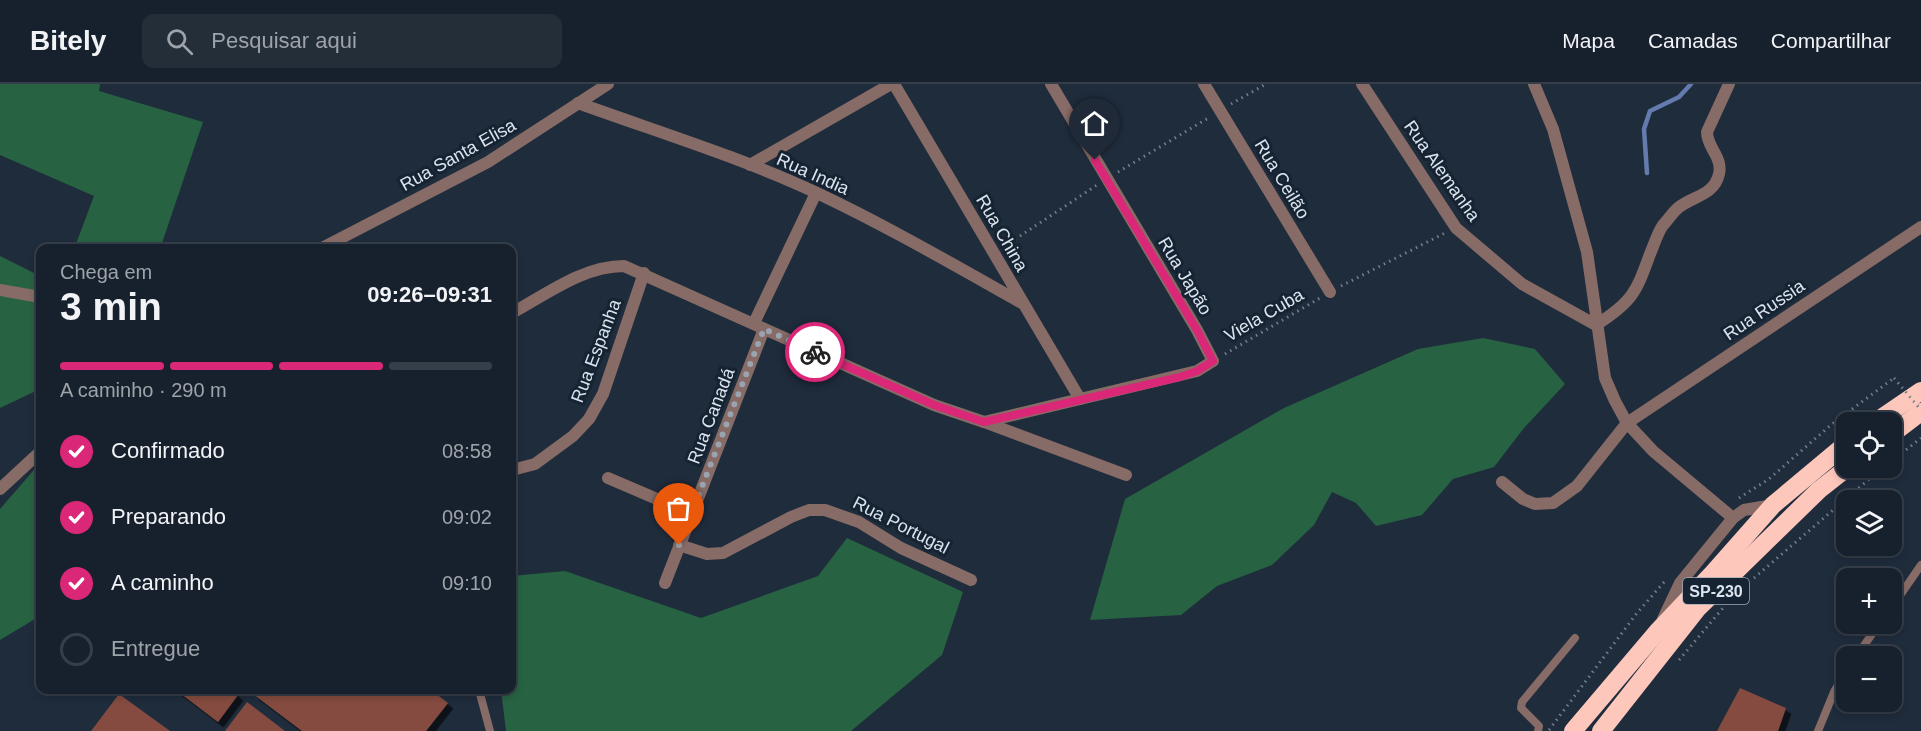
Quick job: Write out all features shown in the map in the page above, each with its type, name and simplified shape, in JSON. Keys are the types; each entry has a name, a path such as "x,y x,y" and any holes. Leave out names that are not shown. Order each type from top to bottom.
{"highway":[{"path":"1890,412 1921,391"},
{"path":"1902,426 1921,411"},
{"name":"SP-230","path":"1573,731 1657,632 1773,505 1836,452"},
{"name":"SP-230","path":"1601,731 1698,608 1819,490 1836,477"}],"street":[{"name":"Rua Santa Elisa","path":"330,244 488,162 608,84"},
{"path":"750,165 892,84"},
{"name":"Rua China","path":"892,84 1080,399"},
{"name":"Rua Japão","path":"1051,84 1197,330 1213,361"},
{"name":"Rua Ceilão","path":"1204,84 1330,292"},
{"name":"Rua Alemanha","path":"1362,84 1456,228 1522,284 1596,325"},
{"path":"1534,84 1553,129 1587,252 1605,378 1627,423 1653,451 1729,515"},
{"path":"1596,325 1622,309 1634,295 1661,228 1679,207 1698,199 1713,187 1719,175 1719,160 1707,140 1707,132 1729,84"},
{"name":"Rua India","path":"578,103 750,165 816,193 895,232 1022,303"},
{"name":"Rua Canadá","path":"665,583 759,326 816,193"},
{"name":"Rua Russia","path":"1502,482 1523,499 1535,504 1553,503 1577,486 1627,423 1921,227"},
{"path":"516,311 588,271 605,266 624,266 934,405 1126,476"},
{"name":"Rua Espanha","path":"516,469 534,464 573,436 589,419 603,394 644,273"},
{"path":"0,290 36,296"},
{"path":"984,422 1180,377 1197,371 1213,361"},
{"path":"0,489 36,456"},
{"path":"608,478 692,514"},
{"path":"1657,632 1680,583 1729,515 1773,505"},
{"name":"Rua Portugal","path":"679,545 707,554 723,553 791,517 809,510 825,510 859,522 901,549 971,580"}],"lane":[{"path":"1902,593 1921,565"},
{"path":"1538,731 1539,726 1521,708 1522,702 1575,638"},
{"path":"1818,731 1836,688"},
{"path":"480,694 490,731"}],"path":[{"path":"993,253 1106,180 1266,84"},
{"name":"Viela Cuba","path":"1213,361 1330,292 1415,246 1456,228"},
{"path":"1729,515 1741,495 1769,479 1832,424 1894,378 1921,411"},
{"path":"1902,453 1921,438"},
{"path":"1750,582 1870,478"},
{"path":"1548,731 1637,613 1666,579"},
{"path":"1674,667 1727,603"}],"green space":[{"path":"0,84 100,84 99,91 203,122 162,244 76,244 94,196 0,155"},
{"path":"0,256 36,274 36,391 0,408"},
{"path":"1483,338 1535,349 1565,384 1524,428 1494,467 1453,479 1422,515 1376,526 1356,503 1332,492 1314,525 1272,565 1217,586 1181,615 1090,620 1125,499 1284,408 1418,349"},
{"path":"36,468 36,618 0,640 0,509"},
{"path":"847,538 963,592 942,655 851,731 506,731 501,694 516,694 516,576 565,571 701,618 818,576"}],"building":[{"path":"1740,688 1786,708 1778,731 1717,731"},
{"path":"119,694 170,731 91,731"},
{"path":"181,694 238,695 218,722"},
{"path":"253,694 436,694 448,703 426,731 302,731"},
{"path":"247,702 285,731 225,731"}],"waterway":[{"path":"1647,173 1644,129 1650,111 1679,97 1691,84"}],"way so far":[{"path":"679,545 764,329 815,352"}],"route":[{"path":"815,352 934,405 984,422 1180,377 1197,371 1213,361 1197,330 1095,160"}]}
